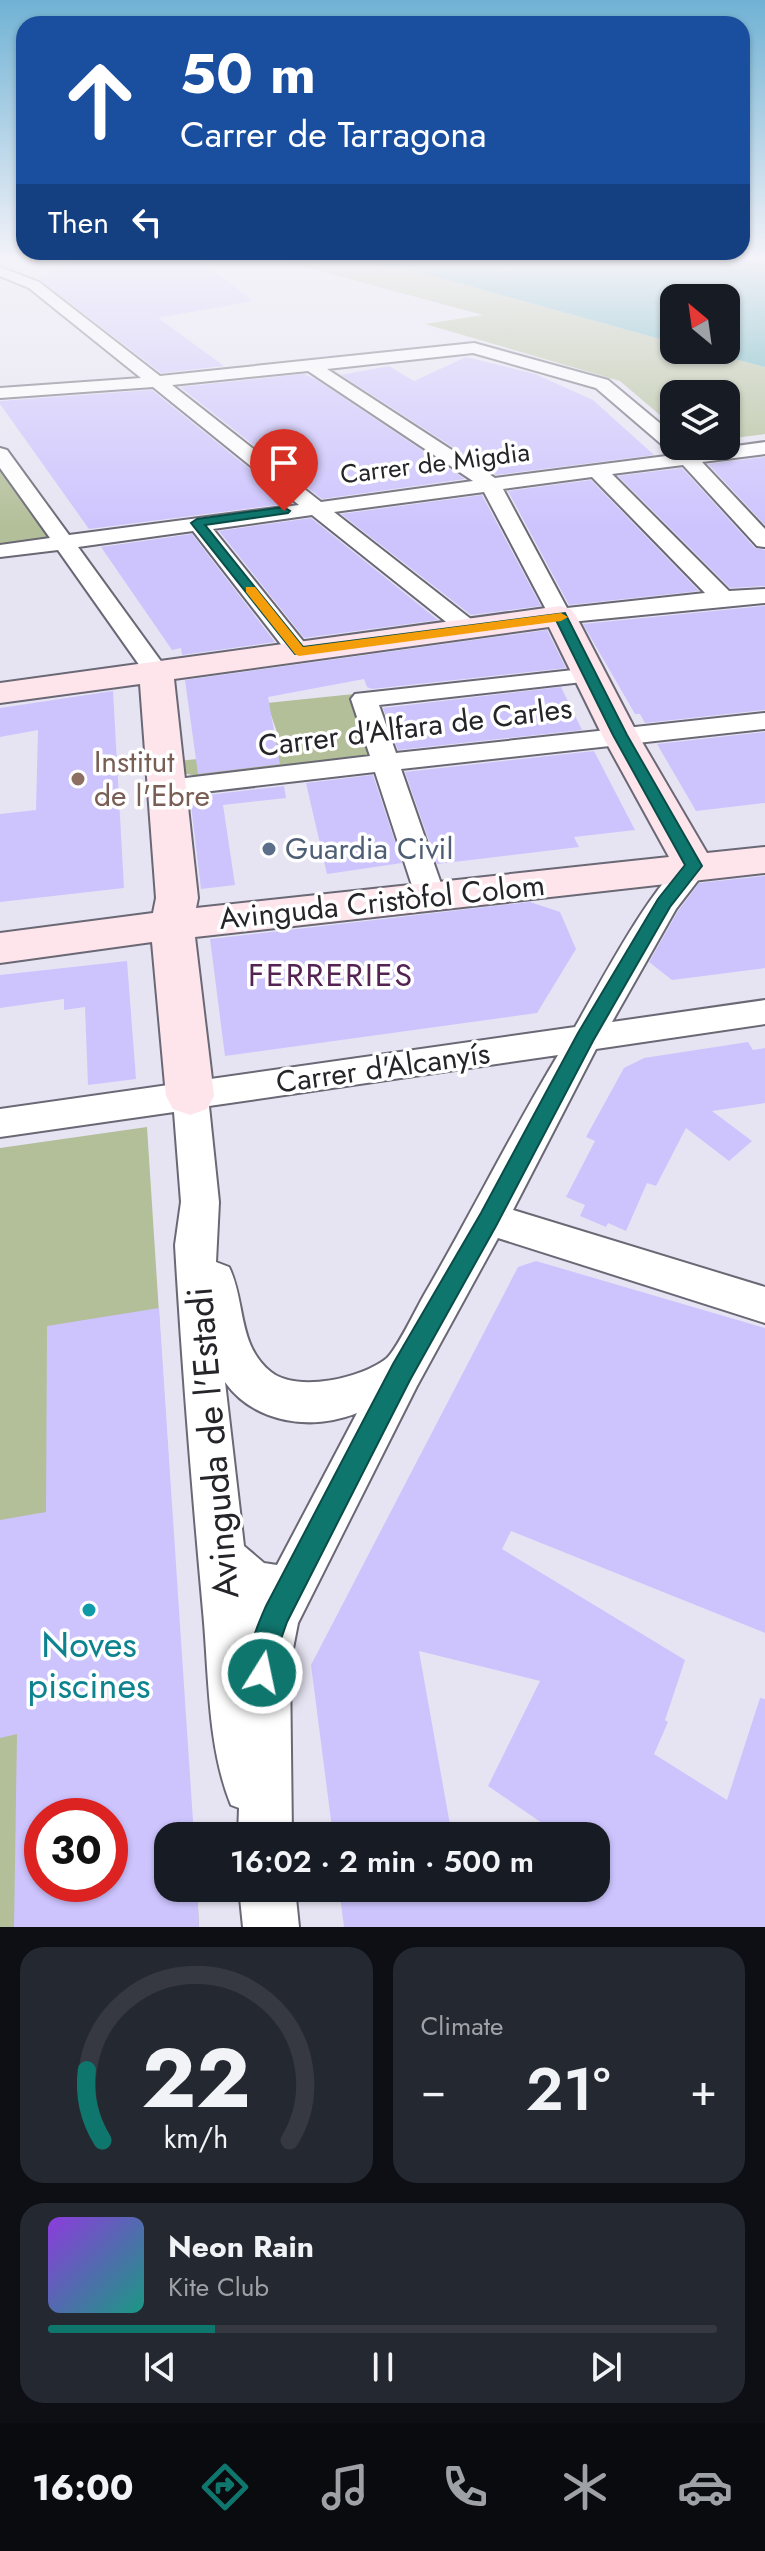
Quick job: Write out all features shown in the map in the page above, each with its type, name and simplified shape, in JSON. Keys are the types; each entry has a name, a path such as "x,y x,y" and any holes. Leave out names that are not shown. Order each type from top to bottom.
{"street":[{"path":"112,348 468,628"},
{"path":"0,393 154,382 450,348"},
{"path":"469,348 602,384 660,433"},
{"path":"262,1822 266,1710 262,1673 266,1642 290,1588 402,1372 489,1219 584,1038 664,903 694,866 620,735 490,484 309,364"},
{"name":"Carrer de Migdia","path":"740,446 765,445"},
{"path":"0,454 156,671 177,898 172,925 190,1096"},
{"name":"Carrer de Migdia","path":"0,551 597,471 660,454"},
{"path":"689,460 765,541"},
{"path":"597,471 723,598"},
{"path":"197,523 299,651"},
{"path":"0,693 560,616 765,596"},
{"path":"431,898 364,699 591,675"},
{"name":"Carrer d'Alfara de Carles","path":"169,788 765,721"},
{"name":"Avinguda Cristòfol Colom","path":"0,948 172,925 765,860"},
{"name":"Carrer d'Alcanyís","path":"0,1123 765,1012"},
{"name":"Avinguda de l'Estadi","path":"190,1096 200,1202 195,1245 221,1555 238,1715 259,1822"},
{"path":"200,1202 212,1242 217,1301 232,1358 256,1389 279,1399 329,1402 402,1372"},
{"path":"489,1219 765,1305"},
{"path":"221,1555 236,1572 254,1584 270,1590 290,1588"},
{"path":"268,1902 271,1927"}],"green space":[{"path":"507,348 660,348 660,364 740,364 740,360 765,367 765,434 740,437 740,380 660,380 660,415 620,381"},
{"path":"0,454 64,543 0,551"},
{"path":"354,694 372,759 205,778 183,773 177,761 249,754 248,742 279,738 267,703"},
{"path":"147,1127 184,1701 170,1822 154,1822 154,1902 198,1902 199,1927 0,1927 0,1148"}],"water":[{"path":"740,348 765,348 765,367 740,360"}],"building":[{"path":"128,348 199,348 224,366 161,373"},
{"path":"466,357 535,374 593,400 654,455 496,475 341,375 389,366 414,381"},
{"path":"304,374 465,479 322,499 180,387"},
{"path":"152,390 292,503 89,529 0,404 0,401"},
{"path":"765,457 765,525 708,464"},
{"path":"682,468 755,548 765,550 765,586 730,588 618,476"},
{"path":"591,480 699,591 569,605 508,491"},
{"path":"482,495 541,606 471,615 341,514"},
{"path":"311,518 438,620 304,638 219,531"},
{"path":"192,534 275,642 182,655 181,648 172,650 101,547"},
{"path":"765,606 765,710 645,723 640,714 635,714 583,624"},
{"path":"547,630 566,668 372,689 367,687 364,679 268,697 280,764 198,774 185,680"},
{"path":"561,687 582,730 398,750 383,708"},
{"name":"Institut de l'Ebre","path":"113,691 124,888 0,902 0,814 36,810 38,730 0,737 0,708"},
{"path":"765,732 765,803 696,811 657,744"},
{"path":"594,751 635,830 574,837 579,847 437,864 405,772"},
{"path":"373,775 402,863 327,874 306,783"},
{"path":"284,786 286,798 223,805 235,885 201,889 190,797"},
{"path":"765,876 765,968 672,980 649,962 678,911 699,883"},
{"path":"530,902 560,912 576,949 537,1013 225,1056 210,939"},
{"path":"127,961 136,1079 88,1085 85,1007 64,1010 64,999 0,1008 0,975"},
{"path":"748,1042 753,1050 765,1048 765,1103 712,1111 752,1141 729,1161 686,1128 656,1186 647,1183 626,1231 580,1216 585,1205 566,1197 595,1141 586,1137 624,1068 644,1058"},
{"path":"536,1261 765,1328 765,1633 511,1531 502,1549 685,1660 665,1720 668,1722 654,1754 727,1800 760,1698 765,1699 765,1927 344,1927 341,1902 610,1902 610,1822 541,1822 488,1786 540,1681 419,1651 450,1822 331,1822 311,1665 518,1267"},
{"name":"Noves piscines","path":"159,1308 193,1822 154,1822 154,1902 198,1902 199,1927 14,1927 17,1734 0,1738 0,1520 46,1512 47,1326"}],"slow traffic":[{"path":"250,590 299,651 561,617"}],"place":[{"name":"Institut de l'Ebre","path":"78,779"},
{"name":"Guardia Civil","path":"269,849"},
{"name":"Noves piscines","path":"89,1610"}],"district":[{"name":"FERRERIES","path":"331,975"}],"route":[{"path":"262,1673 266,1642 276,1615 402,1372 489,1219 584,1038 664,903 694,866 620,735 560,616 299,651 197,523 284,511"}]}
